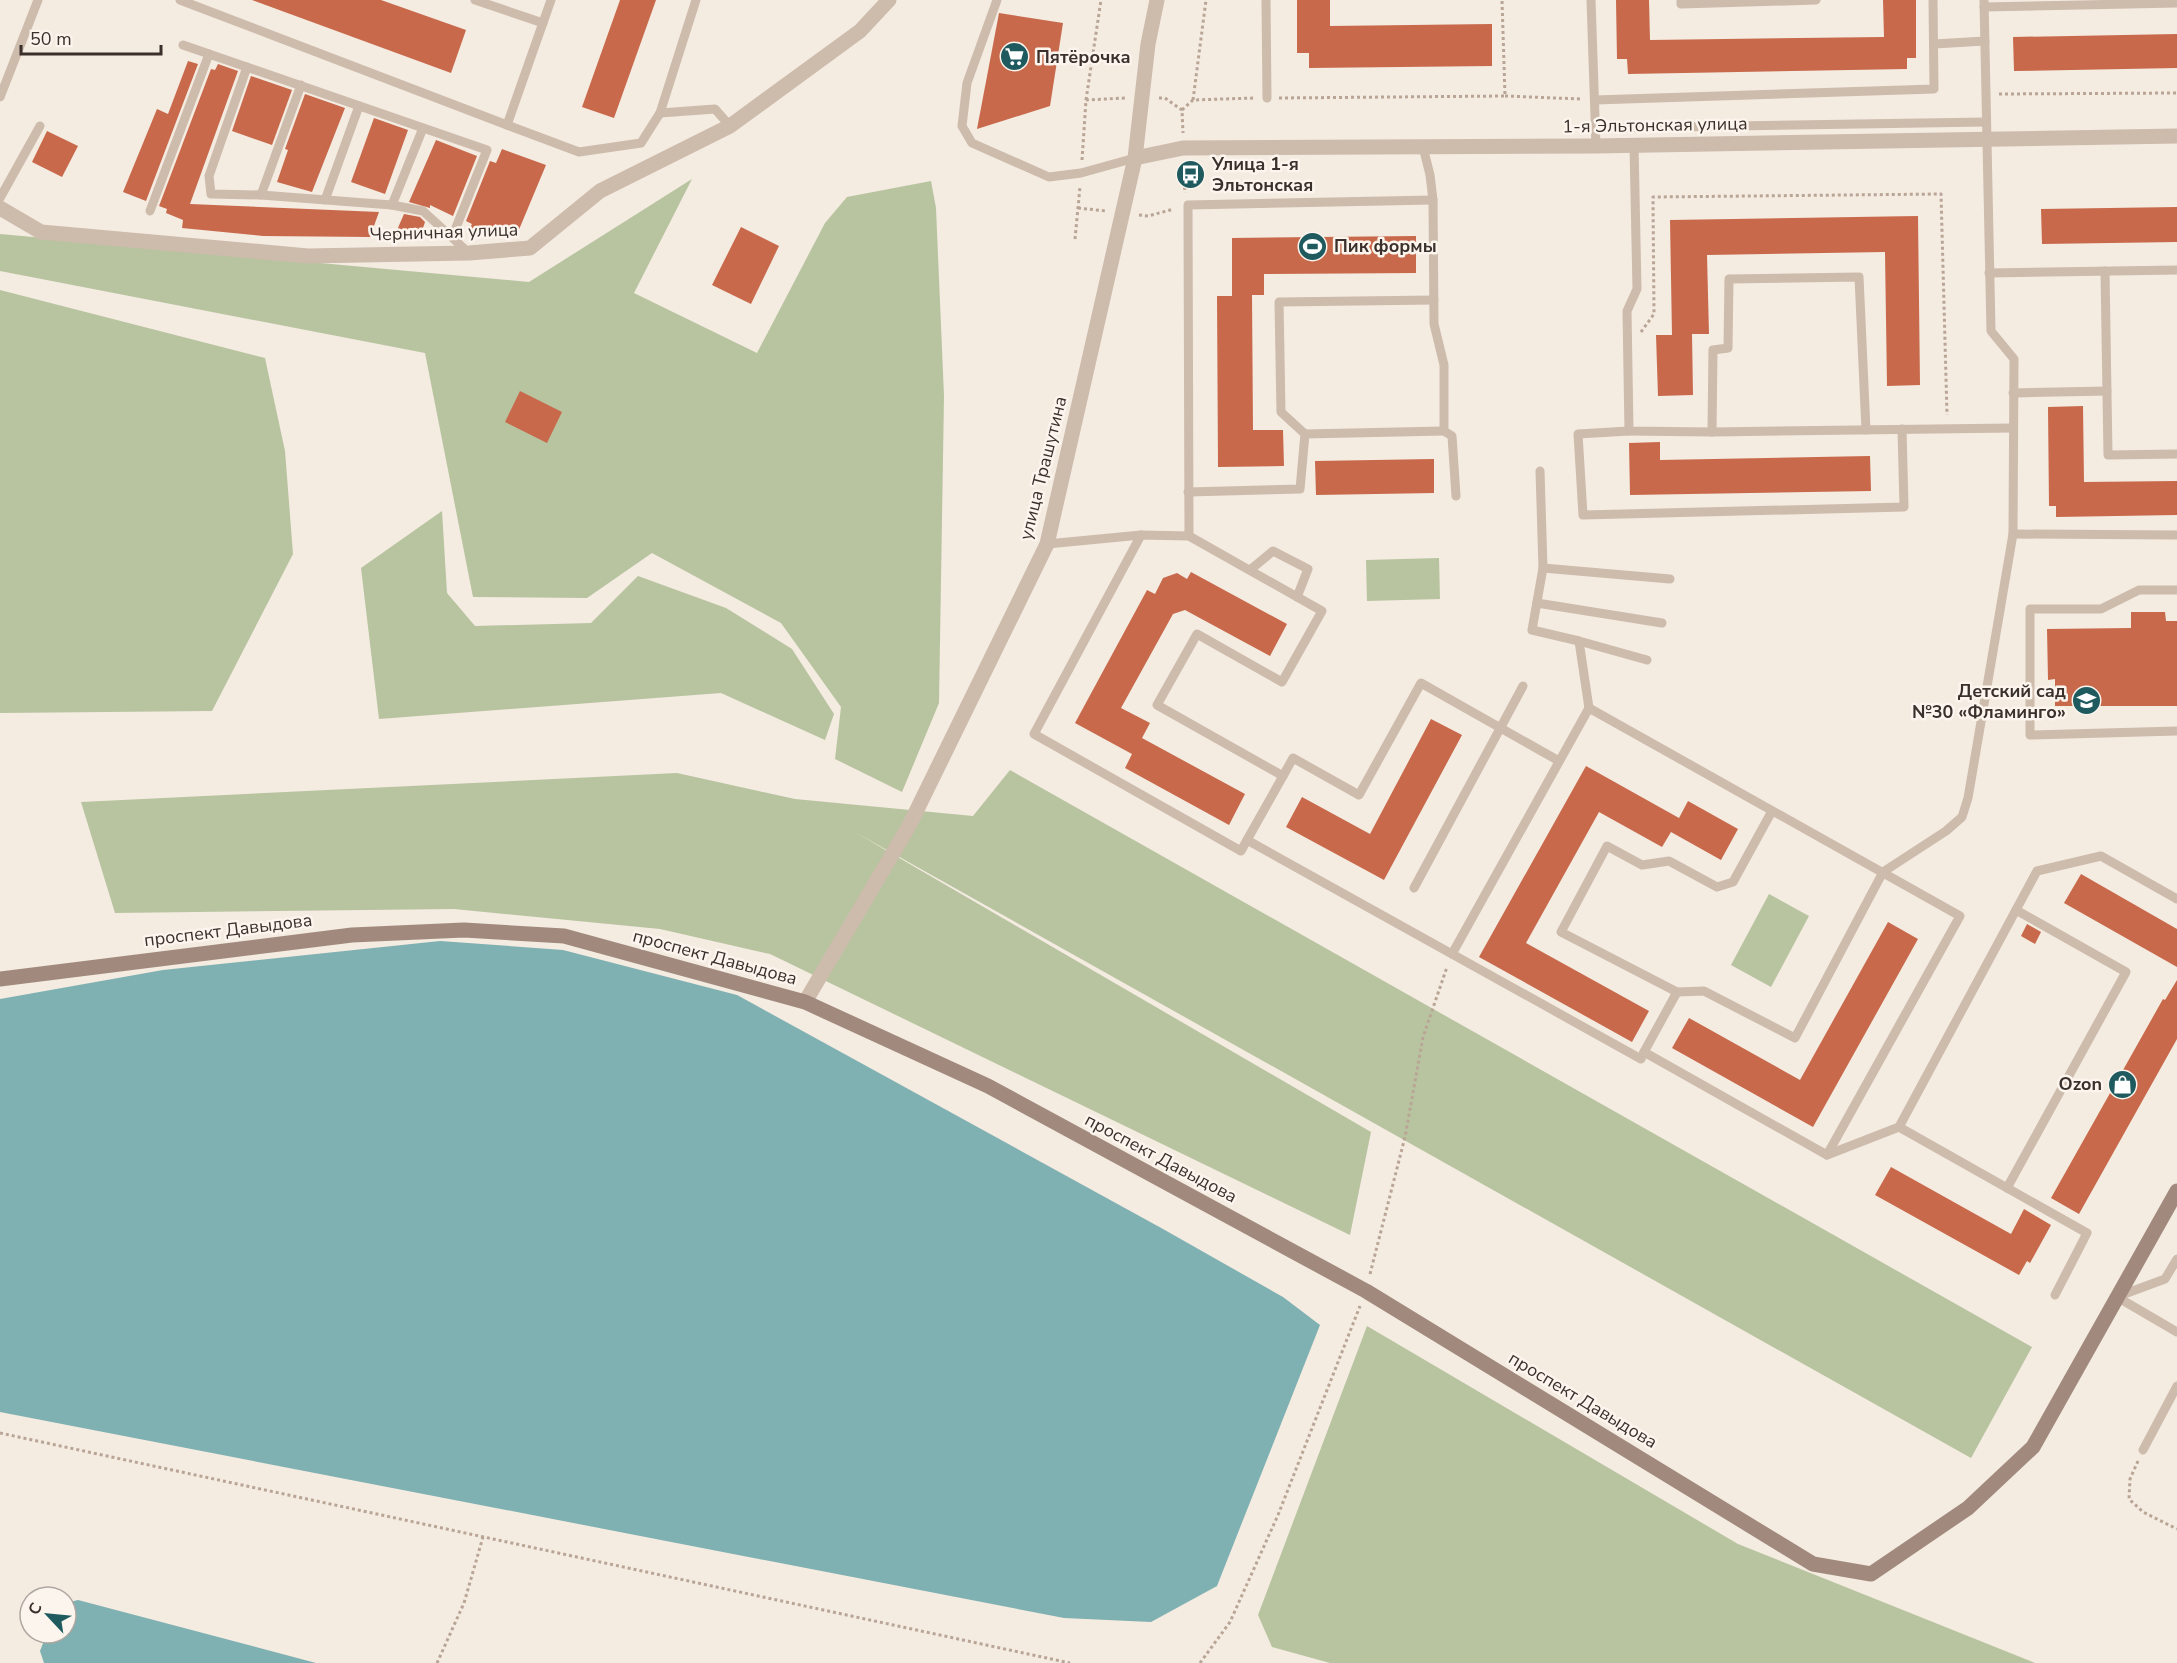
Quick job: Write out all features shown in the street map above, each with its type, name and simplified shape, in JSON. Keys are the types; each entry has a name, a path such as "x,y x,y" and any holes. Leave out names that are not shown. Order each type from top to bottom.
{"street":[{"name":"Черничная улица","path":"0,208 41,232 308,256 469,253 530,248 600,191 730,126 860,31 889,0"},
{"name":"улица Трашутина","path":"805,1002 909,826 1047,544 1135,158 1148,44 1157,0"},
{"name":"1-я Эльтонская улица","path":"1135,158 1183,148 1596,146 2177,136"},
{"name":"проспект Давыдова","path":"0,979 352,935 464,930 564,936 805,1002 988,1086 1366,1291 1813,1564 1871,1574 1968,1508 2033,1447 2177,1191"}],"lane":[{"path":"0,97 38,0"},
{"path":"180,0 579,152 641,143 660,113 696,0"},
{"path":"475,0 543,23"},
{"path":"507,125 551,0"},
{"path":"997,0 967,83 962,126 972,143 1049,177 1081,173 1135,158"},
{"path":"1266,0 1267,98"},
{"path":"1591,0 1596,146"},
{"path":"1681,0 1681,4 1816,0"},
{"path":"1595,99 1935,89 1933,0"},
{"path":"1772,811 1733,882 1717,887 1669,861 1642,865 1607,846 1561,932 1677,992 1704,991 1795,1038 1883,873 1946,831 1962,817 1968,798 2013,534 2014,359 1991,331 1984,3 2177,3"},
{"path":"1934,44 1985,40"},
{"path":"183,45 487,150 453,235"},
{"path":"150,211 209,54"},
{"path":"247,66 209,176 211,194 261,195 392,205 423,211 453,235 469,253"},
{"path":"261,195 301,85"},
{"path":"326,200 359,106"},
{"path":"660,113 715,109 730,126"},
{"path":"1612,128 1986,122"},
{"path":"0,198 40,126"},
{"path":"392,205 423,128"},
{"path":"1629,431 1627,311 1637,289 1634,145"},
{"path":"1423,147 1433,200 1434,324 1444,365 1444,431"},
{"path":"1189,536 1188,204 1433,200"},
{"path":"1989,273 2177,270"},
{"path":"2105,271 2108,455 2177,454"},
{"path":"1712,432 1713,350 1728,348 1729,279 1859,277 1866,430"},
{"path":"1434,300 1279,302 1281,412 1305,434 1444,431 1452,436 1456,496"},
{"path":"2013,393 2107,391"},
{"path":"1902,429 1904,507 1583,515 1578,434 1629,431 2012,428"},
{"path":"1188,492 1300,489 1305,434"},
{"path":"1540,471 1543,568 1532,630 1647,660"},
{"path":"2013,534 2177,535"},
{"path":"1141,535 1034,734 1241,851 1293,758 1359,795 1421,683 1559,761"},
{"path":"1047,544 1141,535 1189,536 1322,611 1282,682 1197,634 1157,705 1283,776"},
{"path":"1250,570 1273,551 1308,569 1297,597"},
{"path":"1543,568 1671,579"},
{"path":"2177,590 2139,590 2101,609 2030,609 2030,735 2177,731"},
{"path":"1537,603 1662,623"},
{"path":"1452,954 1589,708 1579,641"},
{"path":"1414,888 1523,686"},
{"path":"1589,708 1960,916 1827,1155"},
{"path":"1247,840 1641,1059 1677,992"},
{"path":"1827,1155 1899,1127 2037,871 2100,856 2177,899"},
{"path":"2007,1188 2126,972 2016,910"},
{"path":"1644,1053 1827,1155"},
{"path":"1899,1127 2087,1233 2055,1295"},
{"path":"2117,1297 2165,1279 2177,1259"},
{"path":"2117,1297 2177,1332"},
{"path":"2143,1450 2177,1386"}],"path":[{"path":"1086,100 1101,0"},
{"path":"1182,110 1193,100 1206,0"},
{"path":"1502,0 1505,96"},
{"path":"1986,94 2177,93"},
{"path":"1193,100 1505,96 1595,99"},
{"path":"1200,1663 1230,1622 1278,1515 1366,1291 1405,1137 1423,1037 1452,954"},
{"path":"0,1433 1070,1663"},
{"path":"2143,1450 2130,1479 2129,1498 2143,1512 2177,1529"},
{"path":"437,1663 464,1603 483,1537"}],"green space":[{"path":"692,179 634,293 757,353 825,223 847,197 931,181 936,208 944,396 939,703 902,792 835,759 841,707 781,623 652,553 587,598 473,597 425,353 0,271 0,234 529,282"},
{"path":"0,290 265,358 285,451 293,554 212,711 0,713"},
{"path":"442,511 447,593 475,626 591,623 638,576 726,608 792,649 834,714 825,740 721,693 379,719 361,568"},
{"path":"1439,558 1440,599 1367,601 1366,560"},
{"path":"1010,770 2032,1347 1971,1458 853,831 1371,1132 1350,1235 770,954 660,929 454,909 115,913 81,802 677,773 795,799 973,816"},
{"path":"1769,894 1809,916 1771,987 1731,965"},
{"path":"1367,1326 1738,1544 2035,1663 1330,1663 1272,1647 1258,1615"}],"water":[{"path":"440,941 563,950 737,995 1163,1229 1283,1297 1320,1325 1217,1586 1151,1622 1064,1618 0,1412 0,999 163,970"},
{"path":"78,1600 316,1663 44,1663 40,1651 42,1645 78,1645"}],"building":[{"path":"252,0 381,0 466,30 451,73"},
{"path":"620,0 656,0 614,118 582,107"},
{"path":"1297,0 1330,0 1330,26 1492,24 1492,66 1309,68 1309,53 1297,53"},
{"path":"1616,0 1649,0 1650,40 1884,37 1883,0 1916,0 1916,58 1907,58 1907,69 1628,74 1627,59 1617,59"},
{"path":"999,13 1063,23 1050,106 977,129"},
{"path":"2177,34 2177,68 2014,71 2013,37"},
{"path":"188,61 198,64 146,201 123,192 157,109 168,114"},
{"path":"218,64 238,71 190,204 379,212 370,237 263,236 182,228 183,220 166,213 167,209 159,206 211,69 215,70"},
{"path":"251,76 292,90 272,145 232,131"},
{"path":"305,94 345,108 312,192 277,182 288,150 285,149"},
{"path":"374,118 408,130 385,194 351,182"},
{"path":"47,131 78,146 62,177 32,162"},
{"path":"436,140 477,156 453,216 430,205 430,208 409,202"},
{"path":"502,149 546,165 518,232 495,224 490,236 470,228 472,224 466,221 490,161 496,163"},
{"path":"2177,207 2177,242 2042,244 2041,209"},
{"path":"404,214 420,217 425,222 420,237 394,237"},
{"path":"1918,216 1920,385 1887,386 1885,252 1707,255 1709,334 1692,334 1693,395 1658,396 1656,335 1672,335 1670,220"},
{"path":"741,227 779,246 751,304 712,285"},
{"path":"1416,236 1416,273 1264,274 1264,295 1252,295 1253,430 1283,430 1284,466 1218,467 1217,296 1232,296 1232,238"},
{"path":"520,391 562,412 547,443 505,422"},
{"path":"2083,406 2084,482 2177,481 2177,515 2056,517 2056,506 2049,506 2048,407"},
{"path":"1660,442 1660,460 1870,456 1871,491 1630,495 1629,443"},
{"path":"1434,459 1434,493 1316,495 1315,461"},
{"path":"1191,572 1287,624 1270,656 1185,610 1173,614 1121,708 1150,723 1142,738 1245,794 1229,825 1125,768 1132,754 1075,723 1147,590 1155,594 1163,578 1177,573 1187,579"},
{"path":"2131,612 2165,612 2166,621 2177,621 2177,706 2055,706 2055,679 2048,680 2047,629 2131,628"},
{"path":"1431,719 1462,735 1384,880 1286,827 1302,797 1370,834"},
{"path":"1586,766 1679,818 1688,801 1738,829 1721,860 1671,832 1662,847 1599,812 1526,943 1649,1011 1632,1042 1479,957"},
{"path":"2081,874 2177,929 2177,967 2064,903"},
{"path":"1888,922 1918,939 1813,1127 1672,1048 1689,1018 1800,1080"},
{"path":"2027,924 2041,932 2035,944 2021,936"},
{"path":"2177,980 2177,1039 2079,1214 2051,1198 2163,999 2165,1000"},
{"path":"1891,1167 2011,1234 2024,1209 2051,1225 2030,1263 2027,1261 2019,1275 1875,1195"}],"place":[{"name":"Пятёрочка","path":"1015,57"},
{"name":"Улица 1-я Эльтонская","path":"1191,174"},
{"name":"Пик формы","path":"1313,246"},
{"name":"Детский сад №30 «Фламинго»","path":"2087,701"},
{"name":"Ozon","path":"2123,1084"}]}
